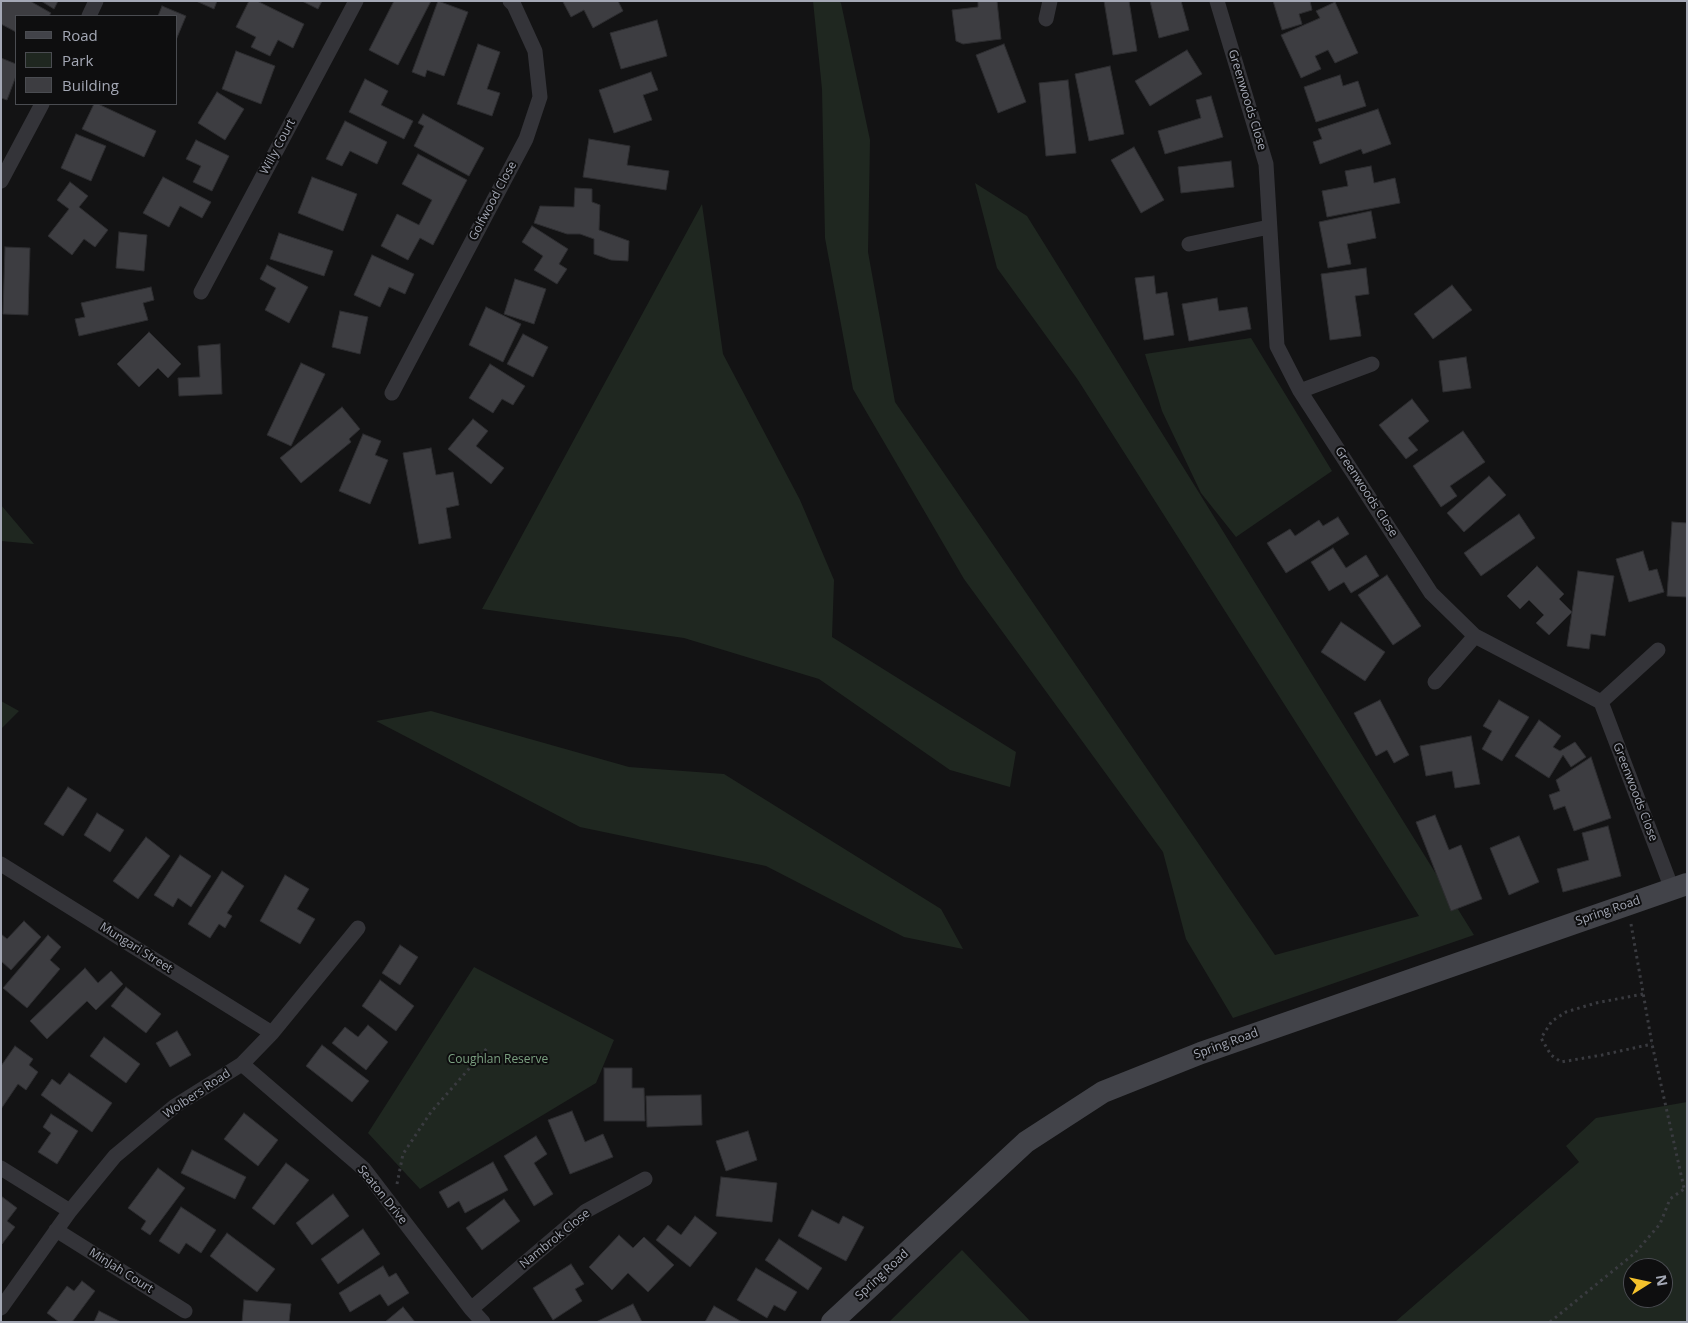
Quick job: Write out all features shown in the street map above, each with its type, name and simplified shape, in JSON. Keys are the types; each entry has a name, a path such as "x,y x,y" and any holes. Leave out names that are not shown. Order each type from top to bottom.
{"main road":[{"name":"Spring Road","path":"832,1322 1026,1142 1103,1092 1201,1053 1680,886"}],"street":[{"path":"89,15 96,1"},
{"name":"Willy Court","path":"201,292 356,1"},
{"name":"Golfwood Close","path":"392,392 526,139 540,96 535,50 514,5 510,1"},
{"path":"1046,19 1050,1"},
{"name":"Greenwoods Close","path":"1216,1 1266,164 1277,346 1300,390 1431,593 1475,636 1601,702 1680,886"},
{"path":"1,181 41,105"},
{"path":"1189,244 1269,227"},
{"path":"1300,390 1372,364"},
{"path":"1435,682 1475,636"},
{"path":"1601,702 1658,650"},
{"name":"Mungari Street","path":"1,864 272,1033"},
{"name":"Wolbers Road","path":"1,1308 70,1211 115,1156 175,1106 242,1064 272,1033 358,928"},
{"name":"Seaton Drive","path":"242,1064 364,1170 483,1322"},
{"path":"1,1168 70,1211"},
{"name":"Nambrok Close","path":"471,1309 586,1212 645,1178"},
{"name":"MinJah Court","path":"56,1230 185,1311"}],"path":[{"path":"1550,1322 1635,1253 1660,1224 1670,1199 1686,1188 1652,1044 1628,904"},
{"path":"1643,994 1566,1012 1552,1021 1541,1038 1551,1056 1561,1062 1652,1044"},
{"path":"392,1206 403,1154 431,1112 489,1046"}],"green space":[{"path":"813,1 839,1 841,3 870,140 868,252 895,402 1275,955 1419,916 1078,380 997,268 975,183 1027,216 1474,935 1233,1018 1186,939 1163,852 964,579 853,389 825,238 822,89"},
{"path":"702,204 723,354 800,500 834,580 832,637 1016,752 1010,787 950,770 819,679 684,638 482,609"},
{"path":"1251,338 1332,471 1236,537 1201,493 1162,411 1145,354"},
{"path":"1,505 34,544 1,541"},
{"path":"1,701 19,711 1,729"},
{"path":"431,711 629,767 724,774 941,909 963,949 904,937 766,866 580,827 376,721"},
{"name":"Coughlan Reserve","path":"474,967 614,1040 596,1083 420,1189 368,1133"},
{"path":"1687,1102 1687,1322 1395,1322 1579,1162 1566,1146 1596,1118"},
{"path":"962,1250 1031,1322 889,1322"}],"building":[{"path":"1,1 30,1 51,13 50,15 15,15 15,31 1,24"},
{"path":"41,1 58,1 54,9"},
{"path":"196,1 217,1 214,9"},
{"path":"249,1 257,1 304,24 293,48 278,40 270,56 251,47 256,37 236,27"},
{"path":"302,1 322,1 318,9"},
{"path":"394,1 431,1 398,65 369,50"},
{"path":"438,1 468,12 444,76 427,70 425,77 412,72"},
{"path":"618,1 623,11 593,28 584,10 571,17 563,2"},
{"path":"978,1 997,1 1001,39 963,44 956,41 952,10 978,7"},
{"path":"1104,1 1129,1 1137,51 1113,55"},
{"path":"1150,1 1181,1 1189,30 1159,38"},
{"path":"1273,1 1310,1 1312,10 1299,14 1302,24 1282,30"},
{"path":"1335,2 1358,53 1335,63 1328,50 1315,56 1321,69 1301,78 1281,35 1320,18 1316,11"},
{"path":"162,6 186,16 178,35 178,15 158,15"},
{"path":"657,20 667,56 621,69 610,33"},
{"path":"478,44 500,52 487,89 500,93 492,116 457,104"},
{"path":"1004,44 1026,102 998,113 976,55"},
{"path":"1187,50 1202,74 1150,106 1135,81"},
{"path":"236,51 275,66 261,104 222,89"},
{"path":"1,58 15,64 15,79 7,100 1,98"},
{"path":"1110,66 1124,134 1089,141 1075,74"},
{"path":"651,72 658,90 643,95 652,120 614,133 599,90"},
{"path":"1340,75 1343,86 1358,81 1366,106 1316,122 1304,87"},
{"path":"365,79 388,91 381,105 413,121 404,139 349,112"},
{"path":"1068,80 1076,153 1046,156 1039,83"},
{"path":"217,92 244,109 225,140 198,123"},
{"path":"1211,96 1223,137 1165,154 1158,131 1201,118 1196,100"},
{"path":"94,105 100,105 156,131 144,157 82,129"},
{"path":"1378,109 1391,144 1363,154 1361,149 1320,164 1313,142 1322,139 1318,129"},
{"path":"423,114 484,148 469,176 414,146 424,126 418,123"},
{"path":"345,121 387,142 377,164 350,151 342,166 326,159"},
{"path":"76,134 106,146 91,181 61,168"},
{"path":"589,139 630,146 627,165 669,171 666,190 583,177"},
{"path":"196,140 229,156 212,191 193,182 201,166 186,159"},
{"path":"1134,147 1164,200 1141,213 1111,160"},
{"path":"418,154 467,180 433,245 420,238 408,260 381,246 397,214 419,225 432,200 402,184"},
{"path":"1231,161 1234,187 1181,193 1178,167"},
{"path":"1371,166 1374,183 1395,178 1400,203 1327,217 1322,191 1348,186 1345,171"},
{"path":"163,177 211,202 202,218 180,206 169,227 143,213"},
{"path":"312,177 357,194 343,231 298,213"},
{"path":"70,182 88,196 79,207 108,230 95,247 84,239 72,255 48,236 69,209 57,200"},
{"path":"575,188 592,189 592,202 600,205 599,230 629,241 628,261 611,260 594,254 594,239 580,234 567,234 534,223 540,206 574,207"},
{"path":"1371,211 1376,238 1347,244 1351,264 1328,268 1319,222"},
{"path":"532,226 568,249 559,264 567,269 557,284 534,270 543,256 522,242"},
{"path":"119,232 147,235 144,271 116,268"},
{"path":"279,233 333,251 324,276 270,259"},
{"path":"5,247 30,248 28,315 3,314"},
{"path":"372,255 414,274 405,294 389,287 380,307 354,295"},
{"path":"267,265 308,287 289,323 265,310 276,288 260,279"},
{"path":"1366,268 1369,294 1355,296 1361,336 1330,340 1321,274"},
{"path":"1154,276 1156,294 1167,292 1174,335 1144,340 1135,278"},
{"path":"515,279 546,289 534,324 504,314"},
{"path":"1452,285 1472,310 1433,339 1414,314"},
{"path":"151,287 154,300 143,303 148,320 79,336 75,319 85,317 81,303"},
{"path":"1217,298 1219,311 1247,307 1251,329 1189,341 1182,304"},
{"path":"486,307 521,324 503,362 469,345"},
{"path":"340,311 368,317 360,354 332,347"},
{"path":"149,332 181,364 168,378 158,368 139,387 117,364"},
{"path":"523,334 548,347 533,377 507,364"},
{"path":"220,344 222,394 179,396 178,378 200,377 198,346"},
{"path":"1466,357 1471,388 1443,392 1439,361"},
{"path":"301,363 325,374 291,446 267,435"},
{"path":"490,364 525,386 513,405 502,399 493,413 469,398"},
{"path":"1412,399 1429,421 1408,438 1418,450 1406,459 1379,425"},
{"path":"342,407 360,429 349,439 351,442 301,483 280,458"},
{"path":"473,419 488,431 476,446 504,468 491,484 448,449"},
{"path":"1463,431 1485,462 1450,486 1457,496 1441,507 1413,466"},
{"path":"363,434 381,441 375,455 388,460 370,504 339,491"},
{"path":"431,448 436,475 453,472 459,505 446,508 451,538 419,544 403,453"},
{"path":"1489,476 1506,495 1464,532 1447,513"},
{"path":"1519,514 1535,538 1481,576 1464,553"},
{"path":"1338,517 1349,534 1286,573 1267,543 1290,529 1295,536 1319,520 1323,526"},
{"path":"1672,522 1687,523 1687,597 1667,596"},
{"path":"1333,548 1346,568 1366,555 1379,576 1351,593 1344,582 1329,591 1311,562"},
{"path":"1643,551 1649,571 1657,569 1664,592 1629,602 1616,559"},
{"path":"1537,566 1564,594 1559,599 1572,612 1549,635 1536,623 1544,615 1529,600 1520,609 1507,596"},
{"path":"1578,571 1614,576 1605,636 1591,634 1589,649 1567,646"},
{"path":"1387,575 1421,626 1393,645 1358,595"},
{"path":"1341,622 1385,652 1365,681 1321,652"},
{"path":"1380,700 1409,755 1394,763 1387,750 1376,756 1354,713"},
{"path":"1499,700 1529,717 1502,761 1482,749 1492,731 1483,726"},
{"path":"1539,720 1561,736 1553,747 1560,751 1575,742 1586,757 1571,767 1563,755 1549,778 1515,756"},
{"path":"1471,736 1480,784 1455,788 1452,771 1426,776 1420,746"},
{"path":"1591,757 1611,818 1574,831 1565,806 1554,810 1549,795 1560,791 1556,780"},
{"path":"68,787 87,799 63,836 44,824"},
{"path":"97,813 124,830 110,852 84,835"},
{"path":"1435,815 1449,850 1461,845 1482,899 1451,911 1416,822"},
{"path":"1608,826 1621,876 1563,892 1557,869 1589,860 1582,833"},
{"path":"1519,836 1539,882 1509,895 1490,848"},
{"path":"146,837 170,856 138,899 113,881"},
{"path":"180,855 211,876 191,907 178,898 173,907 154,895"},
{"path":"222,871 244,886 227,913 232,916 225,928 219,924 210,938 188,924"},
{"path":"285,875 309,889 297,909 315,919 300,944 260,921"},
{"path":"24,921 41,937 11,970 1,961 1,934 7,939"},
{"path":"48,935 61,947 50,960 60,969 27,1008 3,988"},
{"path":"400,945 418,957 400,985 382,973"},
{"path":"85,968 98,983 111,971 123,984 96,1010 87,1001 47,1039 30,1021"},
{"path":"380,980 414,1006 396,1031 362,1006"},
{"path":"126,987 161,1014 146,1033 111,1006"},
{"path":"368,1025 388,1042 366,1070 332,1043 345,1027 358,1037"},
{"path":"177,1031 191,1055 170,1067 156,1043"},
{"path":"104,1037 140,1064 126,1083 90,1056"},
{"path":"322,1045 369,1081 352,1102 306,1066"},
{"path":"15,1046 33,1059 29,1065 38,1072 26,1090 18,1084 1,1109 1,1066"},
{"path":"604,1068 632,1068 632,1088 644,1088 645,1121 604,1121"},
{"path":"69,1073 112,1103 92,1132 41,1095 52,1079 60,1085"},
{"path":"701,1095 702,1125 647,1127 646,1096"},
{"path":"572,1111 585,1142 603,1134 613,1157 570,1174 548,1120"},
{"path":"244,1113 278,1140 258,1166 224,1139"},
{"path":"51,1114 78,1131 57,1164 38,1152 51,1133 43,1127"},
{"path":"748,1131 757,1160 726,1171 716,1141"},
{"path":"536,1136 547,1154 534,1163 553,1194 534,1206 504,1156"},
{"path":"192,1150 246,1177 235,1199 181,1173"},
{"path":"493,1162 508,1190 465,1213 459,1201 448,1208 439,1192"},
{"path":"286,1163 309,1180 274,1225 252,1208"},
{"path":"158,1168 185,1188 150,1235 141,1229 146,1221 128,1208"},
{"path":"721,1177 777,1183 772,1222 716,1216"},
{"path":"333,1194 349,1216 312,1245 296,1223"},
{"path":"1,1196 17,1208 7,1221 15,1227 2,1244"},
{"path":"504,1199 520,1221 482,1250 466,1228"},
{"path":"181,1207 216,1230 201,1253 186,1243 179,1254 159,1241"},
{"path":"812,1210 839,1224 843,1216 864,1227 846,1261 798,1236"},
{"path":"695,1216 717,1233 690,1267 656,1240 668,1225 681,1235"},
{"path":"363,1229 380,1254 338,1284 321,1259"},
{"path":"227,1233 275,1269 257,1292 210,1256"},
{"path":"619,1235 633,1248 644,1237 674,1265 648,1292 628,1273 612,1290 589,1267"},
{"path":"779,1239 822,1268 808,1290 765,1260"},
{"path":"571,1264 584,1284 575,1289 582,1301 553,1320 533,1288"},
{"path":"383,1266 389,1277 396,1273 409,1293 388,1306 380,1294 350,1312 339,1293"},
{"path":"756,1268 797,1292 785,1311 774,1305 767,1318 737,1300"},
{"path":"82,1281 95,1291 72,1322 59,1322 47,1313 67,1286 74,1291"},
{"path":"244,1300 291,1304 289,1322 242,1322"},
{"path":"633,1304 642,1322 596,1322"},
{"path":"714,1306 742,1322 705,1322"},
{"path":"403,1307 415,1322 385,1322"},
{"path":"99,1311 121,1322 94,1322"}]}
